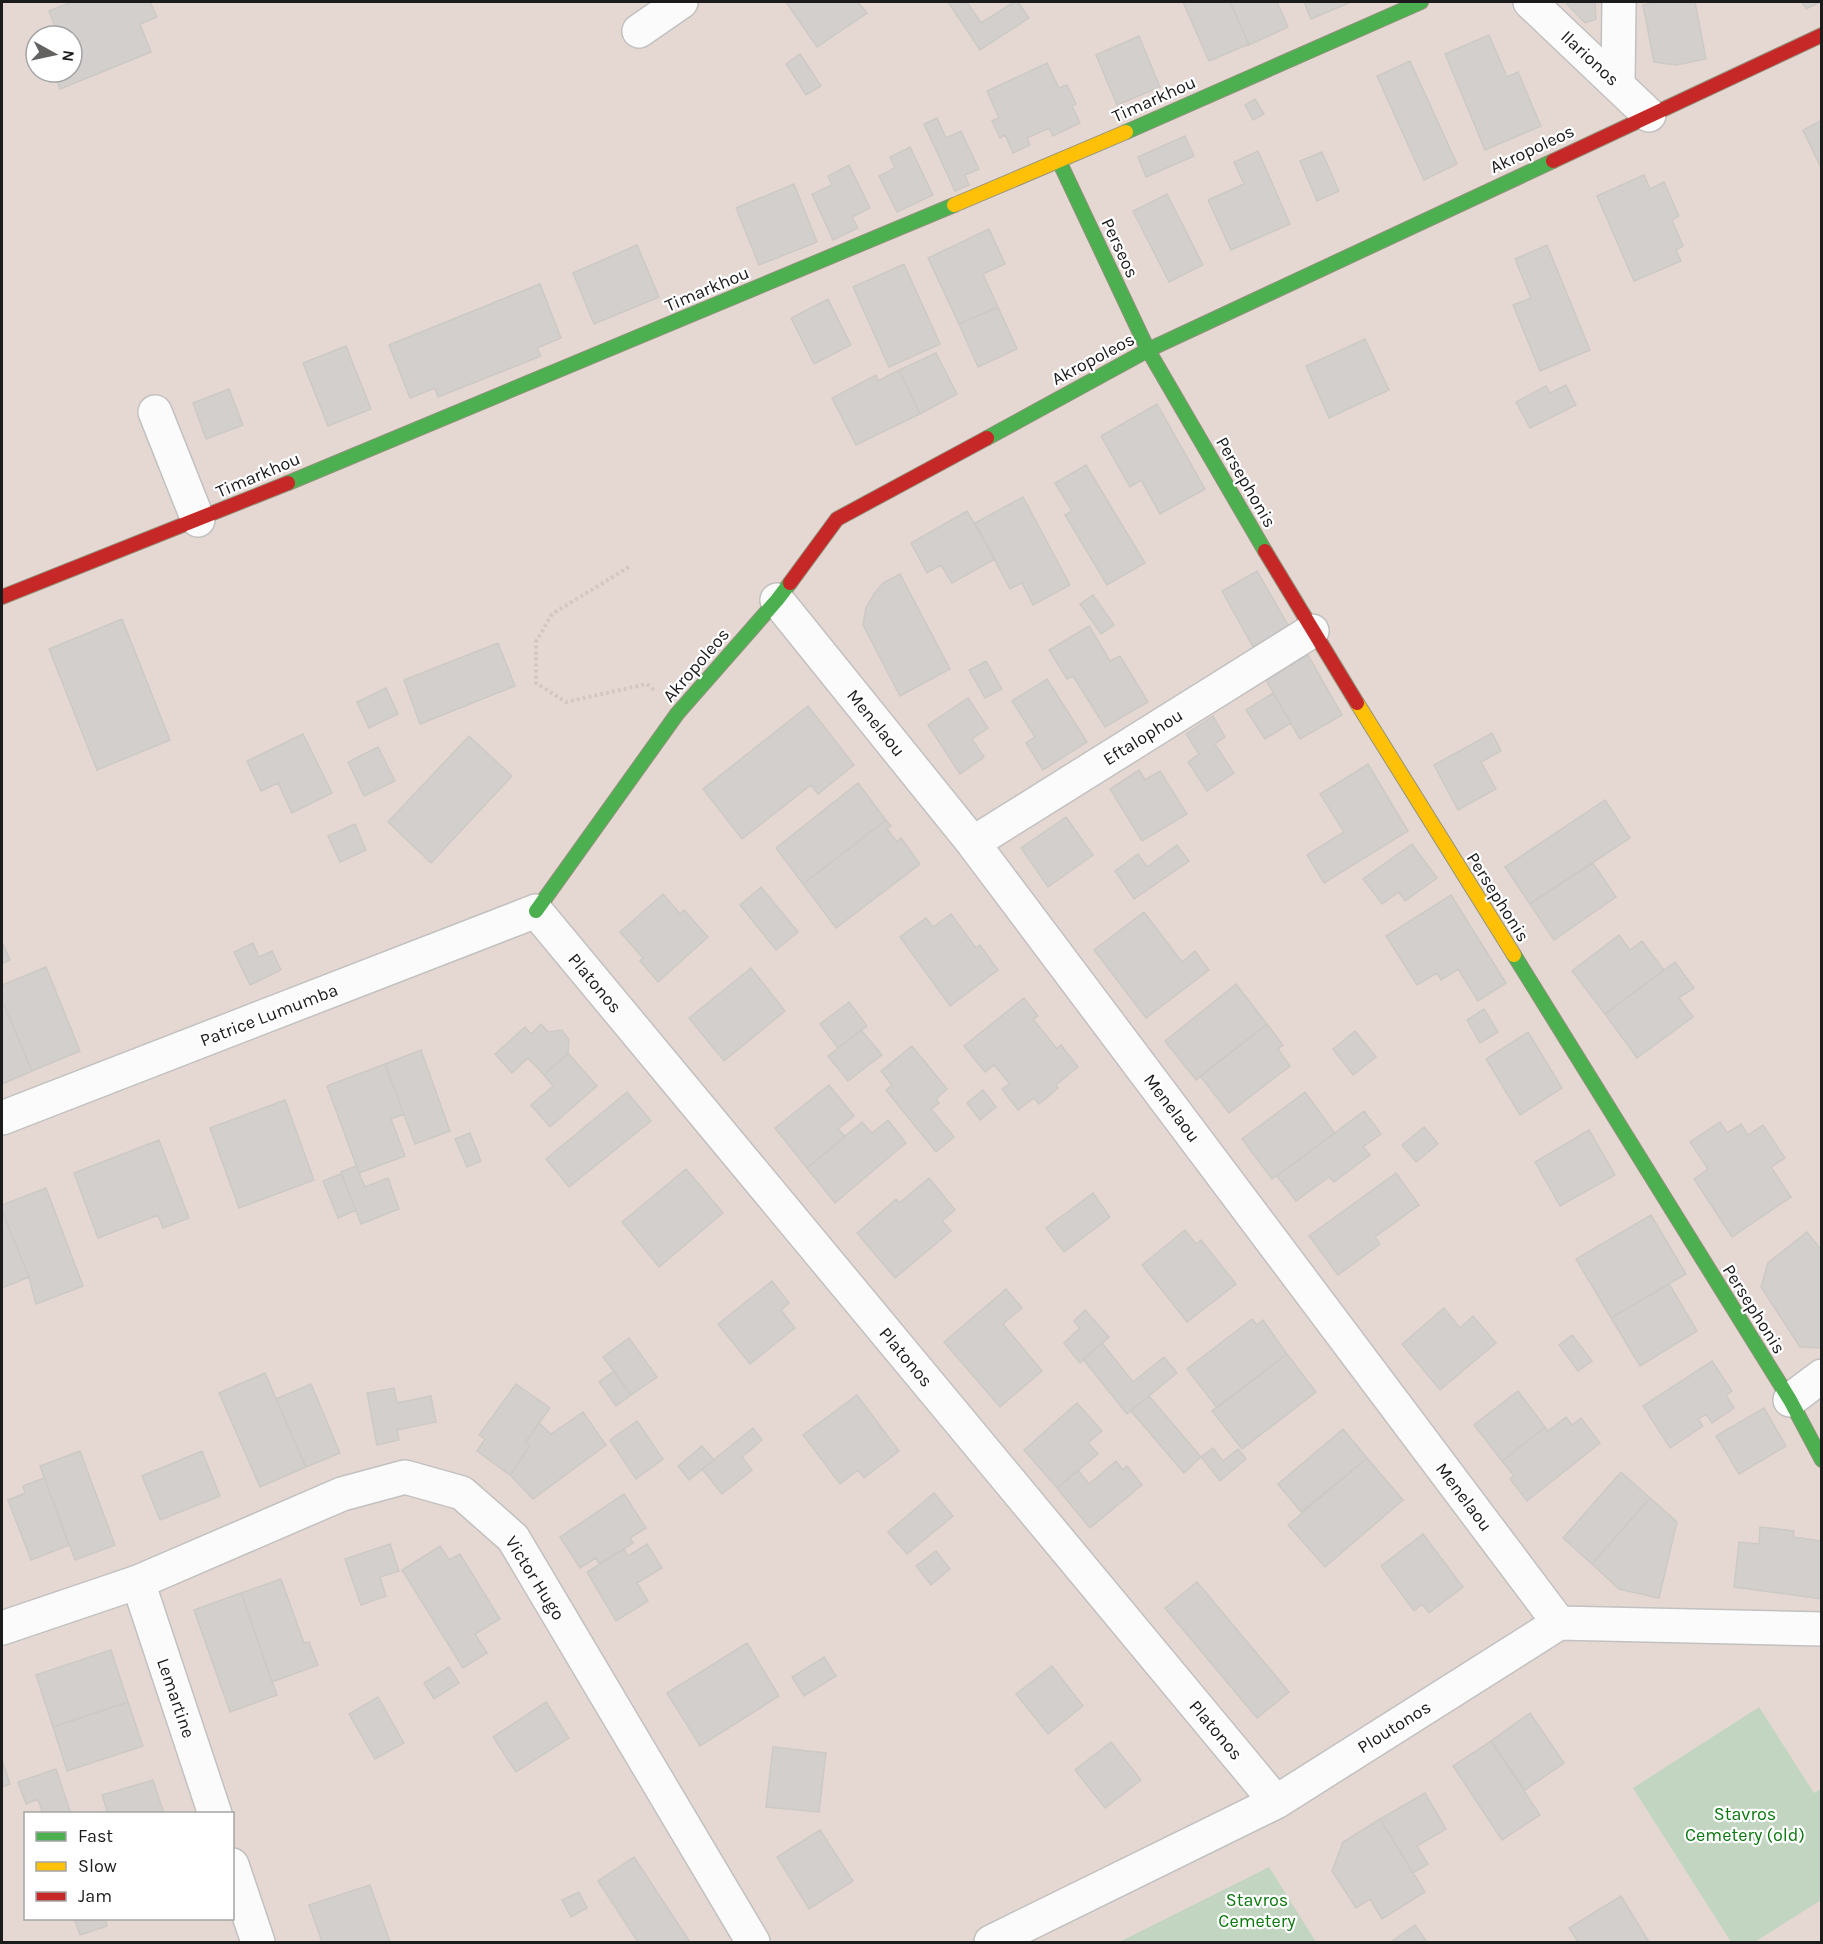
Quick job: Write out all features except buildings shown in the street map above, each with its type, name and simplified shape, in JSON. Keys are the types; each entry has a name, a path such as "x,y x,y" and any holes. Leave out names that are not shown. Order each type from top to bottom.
{"street":[{"path":"639,31 681,2"},
{"name":"Timarkhou","path":"2,597 198,520 1059,160 1421,2"},
{"name":"Ilarionos","path":"1530,2 1649,115"},
{"path":"1618,84 1619,2"},
{"name":"Akropoleos","path":"536,911 677,714 777,600 837,519 1148,350 1821,35"},
{"name":"Perseos","path":"1059,160 1148,350"},
{"name":"Persephonis","path":"1148,350 1312,631 1790,1400 1821,1460"},
{"path":"155,412 198,520"},
{"name":"Menelaou","path":"777,600 973,843 1558,1623"},
{"name":"Eftalophou","path":"973,843 1312,631"},
{"name":"Patrice Lumumba","path":"2,1118 536,911"},
{"name":"Platonos","path":"536,911 1276,1802"},
{"path":"1790,1400 1821,1376"},
{"name":"Victor Hugo","path":"2,1628 138,1582 342,1494 405,1477 462,1493 513,1538 753,1942"},
{"name":"Lemartine","path":"138,1582 214,1812"},
{"path":"1558,1623 1821,1629"},
{"name":"Ploutonos","path":"991,1942 1276,1802 1558,1623"},
{"path":"234,1871 258,1942"}],"path":[{"path":"629,567 552,614 536,642 536,683 566,702 647,684 677,714"}],"shaded area":[{"path":"2,2 1821,2 1821,1942 2,1942"}],"green space":[{"name":"Stavros Cemetery (old)","path":"1759,1707 1814,1793 1821,1789 1821,1900 1755,1942 1731,1942 1633,1788"},
{"name":"Stavros Cemetery","path":"1269,1867 1316,1942 1119,1942"}],"traffic: fast":[{"path":"1126,132 1421,2"},
{"path":"1059,161 1148,350 1265,551"},
{"path":"987,438 1148,350 1553,161"},
{"path":"288,483 954,205"},
{"path":"536,911 677,714 790,583"},
{"path":"1514,955 1790,1400 1822,1460"}],"traffic: slow":[{"path":"954,205 1126,132"},
{"path":"1357,703 1514,955"}],"traffic: jam":[{"path":"1553,161 1822,35"},
{"path":"790,583 837,519 987,438"},
{"path":"2,597 288,483"},
{"path":"1265,551 1357,703"}]}
